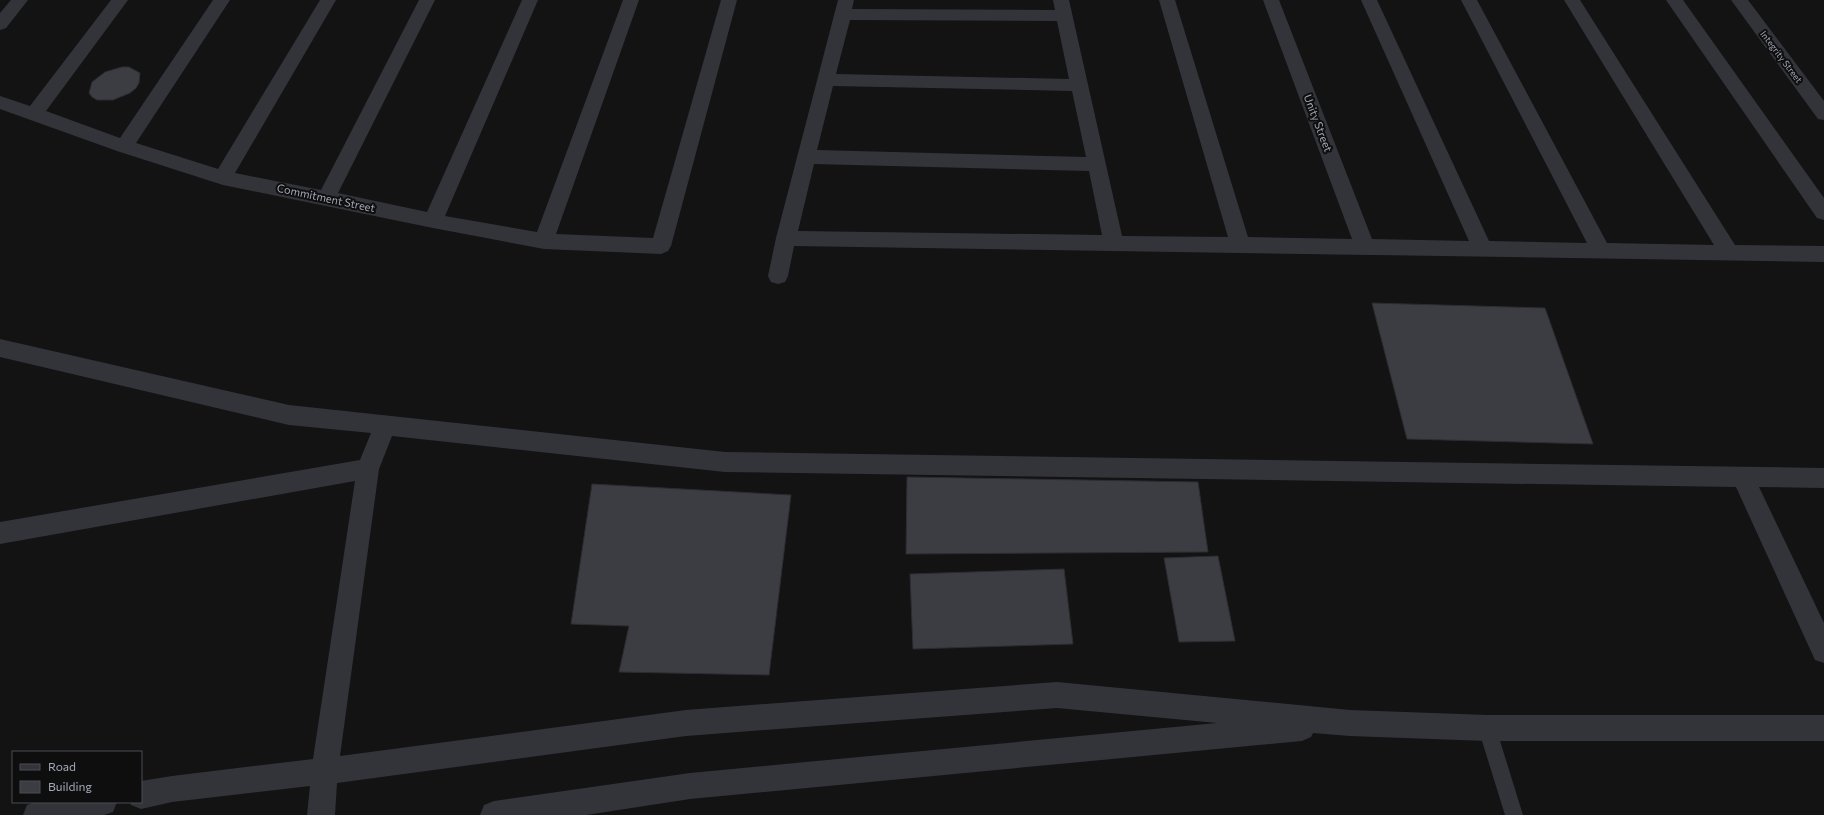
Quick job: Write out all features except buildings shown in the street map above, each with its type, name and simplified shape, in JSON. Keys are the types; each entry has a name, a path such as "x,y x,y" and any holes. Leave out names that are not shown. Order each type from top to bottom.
{"street":[{"path":"0,24 20,0"},
{"path":"34,114 120,0"},
{"path":"124,146 222,0"},
{"path":"223,178 328,0"},
{"path":"326,198 427,0"},
{"path":"433,221 530,0"},
{"path":"544,241 631,0"},
{"name":"Commitment Street","path":"0,102 124,146 223,178 433,221 544,241 661,246 729,0"},
{"path":"1166,0 1240,245"},
{"name":"Unity Street","path":"1271,0 1365,247"},
{"path":"1369,0 1483,249"},
{"path":"1469,0 1601,250"},
{"path":"1572,0 1730,253"},
{"path":"1674,0 1824,213"},
{"name":"Integrity Street","path":"1739,0 1824,114"},
{"path":"778,276 806,157 845,7 1062,8 1114,243"},
{"path":"826,80 1079,85"},
{"path":"806,157 1096,164"},
{"path":"786,238 1824,254"},
{"path":"0,348 288,415 725,462 1824,478"},
{"path":"321,815 325,771 368,469 385,426"},
{"path":"0,533 368,469"},
{"path":"1743,477 1824,651"},
{"path":"142,795 172,789 325,771 686,723 1057,694 1350,723 1487,728 1824,728"},
{"path":"494,815 690,786 1064,752 1350,723"},
{"path":"37,815 98,803"}],"lane":[{"path":"1487,728 1514,815"}]}
